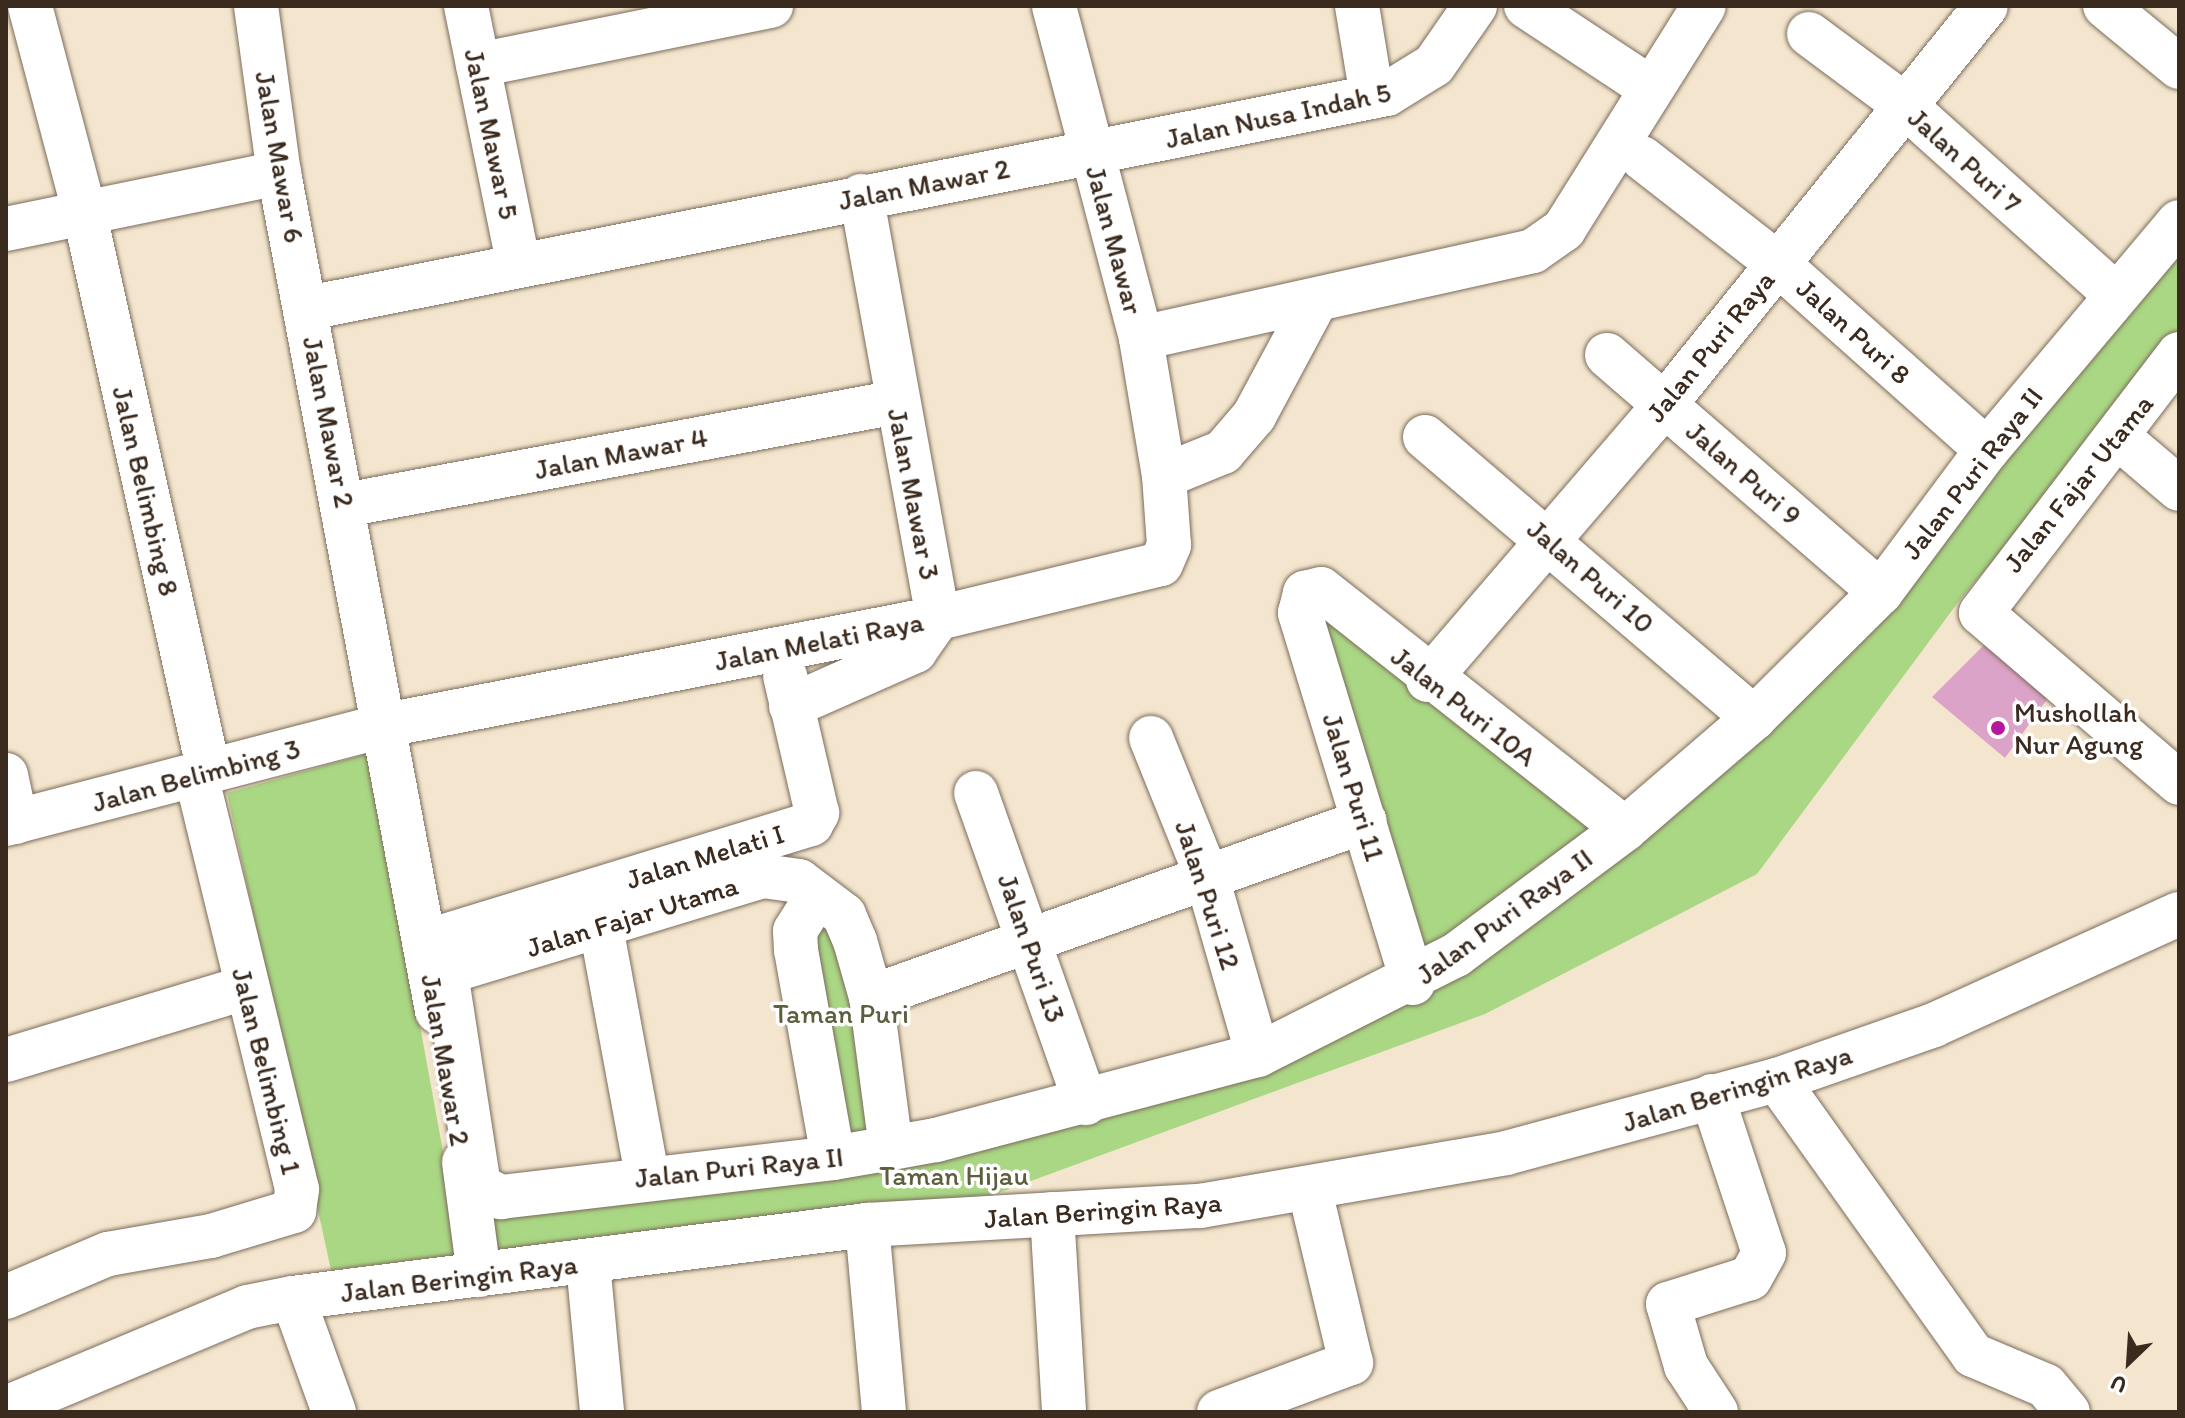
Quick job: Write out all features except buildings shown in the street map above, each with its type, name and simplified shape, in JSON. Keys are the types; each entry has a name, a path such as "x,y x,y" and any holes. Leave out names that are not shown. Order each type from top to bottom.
{"street":[{"name":"Jalan Belimbing 8","path":"30,6 61,112 84,211 202,774"},
{"name":"Jalan Mawar 6","path":"256,6 279,173 308,308"},
{"name":"Jalan Mawar 5","path":"466,6 518,262"},
{"path":"478,65 771,6"},
{"name":"Jalan Mawar","path":"1054,6 1141,338 1164,476"},
{"path":"1357,6 1372,97"},
{"name":"Jalan Nusa Indah 5","path":"1091,153 1406,88 1434,65 1475,6"},
{"path":"1526,6 1649,87"},
{"path":"1141,338 1315,302 1533,251 1564,229 1649,87 1704,6"},
{"name":"Jalan Puri Raya","path":"1428,680 1665,404 1902,103 1986,6"},
{"path":"2105,6 2179,67"},
{"name":"Jalan Puri 7","path":"1809,34 1902,103 2115,294"},
{"path":"6,36 61,112"},
{"name":"Jalan Mawar 2","path":"479,1275 425,942 308,308 518,262 1091,153"},
{"name":"Jalan Puri 8","path":"1642,158 1777,263 1987,450"},
{"path":"6,229 279,173"},
{"name":"Jalan Mawar 3","path":"791,706 915,651 938,618 861,196"},
{"name":"Jalan Puri Raya II","path":"487,1194 833,1158 891,1148 1086,1103 1258,1055 1413,983 1625,829 1754,718 1881,592 1987,450 2115,294 2179,222"},
{"path":"1164,476 1223,452 1254,416 1315,302"},
{"name":"Jalan Fajar Utama","path":"2179,354 1981,613 2179,783"},
{"name":"Jalan Puri 9","path":"1607,355 1881,592"},
{"name":"Jalan Mawar 4","path":"345,505 897,402"},
{"name":"Jalan Puri 10","path":"1425,437 1550,539 1754,718"},
{"path":"2118,437 2179,489"},
{"name":"Jalan Melati Raya","path":"386,725 938,618 1161,564 1169,545 1164,476"},
{"name":"Jalan Puri 10A","path":"1305,593 1321,589 1428,680 1625,829"},
{"name":"Jalan Puri 11","path":"1305,593 1300,613 1413,983"},
{"name":"Jalan Melati I","path":"425,942 811,824 817,813 779,648"},
{"name":"Jalan Belimbing 3","path":"11,823 386,725"},
{"name":"Jalan Puri 12","path":"1151,738 1206,874 1258,1055"},
{"name":"Jalan Belimbing 1","path":"6,1297 108,1254 211,1236 294,1211 297,1189 244,988 202,774"},
{"path":"6,775 11,823"},
{"name":"Jalan Puri 13","path":"976,793 1086,1103"},
{"path":"871,997 1206,874 1365,821"},
{"name":"Jalan Fajar Utama","path":"487,1194 479,1186 447,979 454,970 763,876 799,881 844,915 871,997 891,1148"},
{"path":"817,896 795,931 796,950 833,1158"},
{"name":"Jalan Beringin Raya","path":"6,1408 233,1312 293,1298 588,1263 867,1225 1052,1214 1310,1191 1506,1153 1777,1080 1934,1025 2179,914"},
{"path":"601,927 647,1175"},
{"path":"6,1060 244,988"},
{"path":"1777,1080 1973,1355 2046,1386 2068,1412"},
{"path":"1712,1096 1764,1253 1750,1278 1668,1304 1686,1366 1716,1412"},
{"path":"1219,1412 1351,1363 1310,1191"},
{"path":"1052,1214 1064,1412"},
{"path":"867,1225 884,1412"},
{"path":"588,1263 602,1412"},
{"path":"293,1298 334,1412"}],"green space":[{"name":"Taman Hijau","path":"2179,243 2179,328 2106,428 1962,597 1757,874 1485,1014 963,1206 488,1266 480,1208 1145,1095 1632,838"},
{"path":"1306,605 1610,829 1422,970"},
{"path":"370,753 462,1255 331,1270 227,793"},
{"name":"Taman Puri","path":"808,915 840,919 888,1145 837,1154"}],"place":[{"name":"Mushollah Nur Agung","path":"1998,728"}]}
